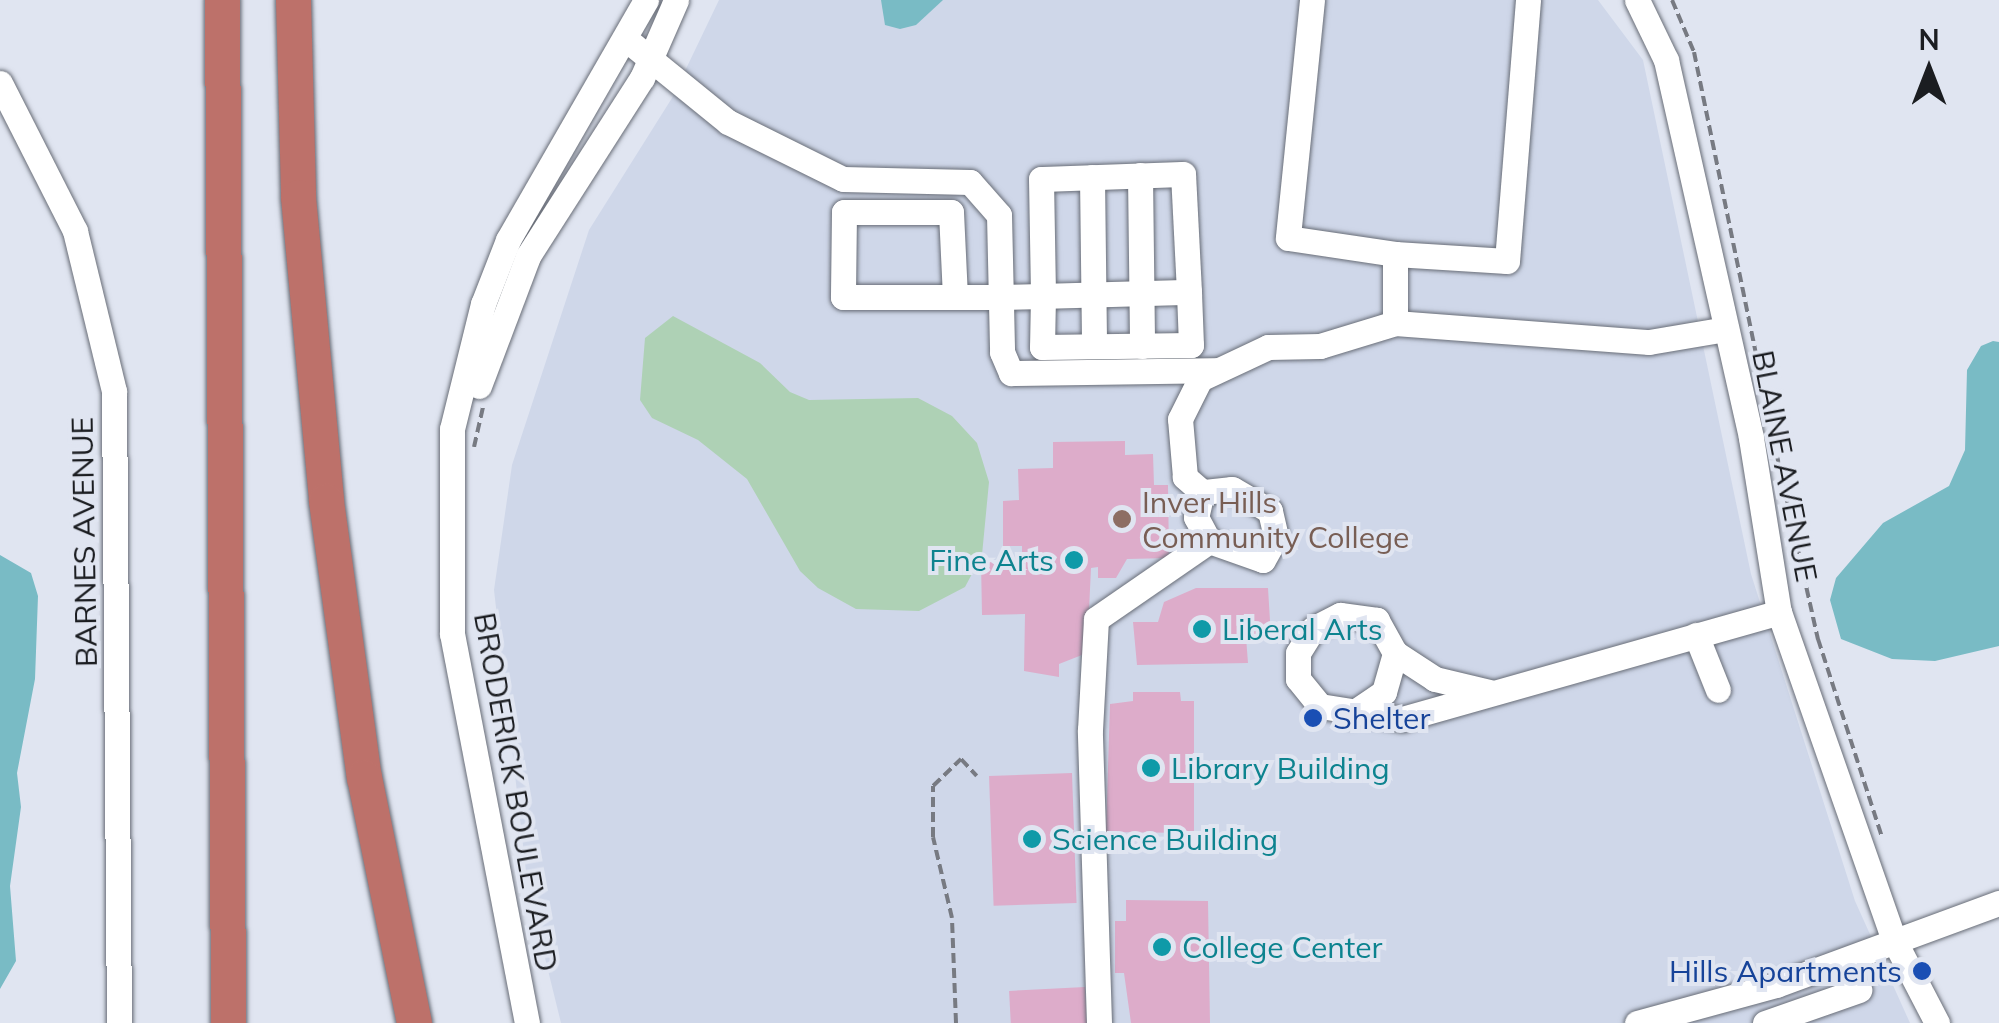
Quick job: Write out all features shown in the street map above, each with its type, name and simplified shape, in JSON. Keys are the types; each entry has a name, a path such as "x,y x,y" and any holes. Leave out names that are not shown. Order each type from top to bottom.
{"highway":[{"path":"222,0 228,1023"},
{"path":"293,0 299,214 326,501 364,777 414,1023"}],"street":[{"name":"BRODERICK BOULEVARD","path":"464,452 452,429 492,276 646,0"},
{"name":"BRODERICK BOULEVARD","path":"527,1023 452,634 448,540 464,452 528,256 653,56 676,0"},
{"path":"1312,0 1288,238 1395,254 1507,261 1528,0"},
{"name":"BLAINE AVENUE","path":"1637,0 1666,60 1726,329 1779,612 1893,938 1937,1023"},
{"path":"626,40 653,56 728,122 844,178 970,182 999,215 1002,352 1010,373 1220,370"},
{"name":"BARNES AVENUE","path":"0,83 75,231 110,364 119,1023"},
{"path":"1183,174 1192,345 1042,347 1041,178 1140,175 1183,174"},
{"path":"1140,175 1142,346"},
{"path":"1092,177 1094,346"},
{"path":"955,297 952,212 844,212 844,297 955,297 1000,297 1190,292"},
{"path":"1395,254 1395,323"},
{"path":"1202,492 1196,517 1209,541 1263,560 1276,538 1270,511 1232,489 1202,492 1184,477 1180,419 1200,379 1268,347 1320,346 1395,323 1649,342 1726,329"},
{"path":"1100,1023 1090,730 1096,619 1209,541"},
{"path":"1488,692 1435,680 1395,653 1377,620 1340,615 1312,630 1298,653 1298,680 1320,706 1350,715 1402,719 1779,612"},
{"path":"1696,635 1718,690"},
{"path":"1350,715 1384,692 1395,653"},
{"path":"1637,1023 1776,986 1893,938 1999,903"},
{"path":"1765,1023 1858,990"}],"path":[{"path":"1672,0 1694,52 1765,398"},
{"path":"464,452 484,402"},
{"path":"1773,438 1818,639 1887,853"},
{"path":"956,1023 952,918 934,837 933,786 961,759 977,776"}],"shaded area":[{"name":"Inver Hills Community College","path":"719,0 1598,0 1643,60 1751,574 1855,901 1910,1023 561,1023 528,889 494,590 512,465 589,230 672,98"}],"green space":[{"path":"673,316 760,363 790,392 809,400 918,398 952,416 977,443 989,482 982,555 965,587 919,611 856,609 818,588 800,571 747,479 698,440 652,418 640,400 645,338"}],"water":[{"path":"881,0 943,0 916,25 900,29 885,25"},
{"path":"1999,342 1999,646 1935,661 1892,659 1841,639 1830,600 1836,578 1883,523 1949,486 1965,450 1967,370 1981,346"},
{"path":"0,555 31,573 38,596 35,679 17,773 21,807 10,886 16,961 0,989"}],"building":[{"name":"Fine Arts","path":"1125,441 1125,455 1153,454 1154,485 1168,485 1169,558 1127,559 1116,578 1098,578 1098,567 1091,568 1087,653 1059,664 1059,677 1024,671 1025,614 982,615 981,562 1022,561 1022,546 1003,546 1003,501 1019,500 1018,469 1053,468 1053,442"},
{"name":"Liberal Arts","path":"1196,588 1268,588 1271,637 1246,637 1248,663 1137,665 1133,622 1158,622 1164,602"},
{"name":"Library Building","path":"1133,692 1180,692 1181,701 1194,701 1194,833 1106,832 1110,704 1133,701"},
{"name":"Science Building","path":"1072,773 1077,903 994,906 989,776"},
{"name":"College Center","path":"1126,900 1208,901 1210,1023 1131,1023 1124,973 1115,973 1115,921 1126,921"},
{"path":"1085,987 1087,1023 1011,1023 1009,991"}],"place":[{"name":"Inver Hills Community College","path":"1122,519"},
{"name":"Fine Arts","path":"1074,560"},
{"name":"Liberal Arts","path":"1202,629"},
{"name":"Shelter","path":"1313,718"},
{"name":"Library Building","path":"1151,768"},
{"name":"Science Building","path":"1032,839"},
{"name":"College Center","path":"1162,947"},
{"name":"Hills Apartments","path":"1922,971"}]}
